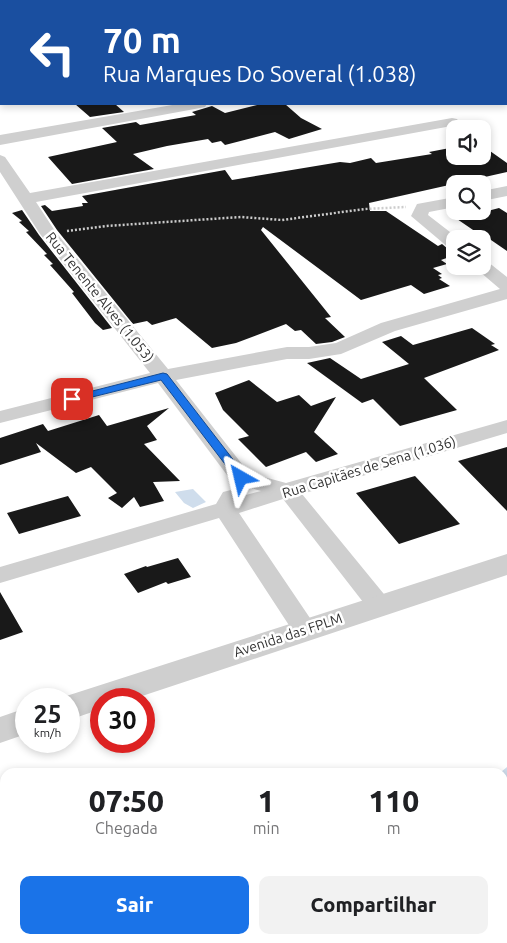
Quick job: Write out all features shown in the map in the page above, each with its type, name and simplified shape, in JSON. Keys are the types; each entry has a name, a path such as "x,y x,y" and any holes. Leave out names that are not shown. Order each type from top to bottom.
{"street":[{"path":"0,140 194,105"},
{"path":"26,199 446,123"},
{"name":"Rua Tenente Alves (1.053)","path":"0,160 49,234 163,376 241,478"},
{"path":"491,194 507,191"},
{"path":"421,212 446,205"},
{"path":"421,212 446,236"},
{"path":"491,273 507,286"},
{"path":"0,417 163,376 288,353 309,353 341,348 388,327 507,293"},
{"name":"Rua Capitães de Sena (1.036)","path":"0,576 507,426"},
{"path":"306,630 225,510 241,478 288,491 379,605"},
{"name":"Avenida das FPLM","path":"80,703 507,564"},
{"path":"0,730 15,725"}],"path":[{"path":"49,234 106,226 186,220 241,217 257,220 293,219 387,207 421,212"}],"water":[{"path":"193,489 206,502 193,508 184,503 175,492"}],"building":[{"path":"76,105 116,105 124,112 90,117"},
{"path":"257,105 286,105 301,118 322,129 289,139 275,132 225,145 221,141 212,143 208,139 167,146 133,154 154,169 72,184 48,157 117,142 102,128 136,122 140,125 196,115 192,112 212,106 225,113"},
{"path":"446,149 446,165 491,165 491,152 507,163 507,172 491,176 446,175 446,186 369,203 370,211 386,211 438,246 442,244 446,247 446,258 441,260 446,264 433,268 442,274 438,275 442,278 439,279 450,286 424,294 411,285 361,300 263,227 261,230 331,317 325,318 345,337 332,342 316,344 301,330 295,331 286,324 236,343 212,348 176,318 152,325 147,321 133,324 57,230 41,206 45,205 52,211 83,206 82,203 88,203 82,196 225,170 232,180 340,162 350,163 371,158 376,163 432,154 429,152"},
{"path":"499,208 507,213 507,251 491,240 491,230 473,230 458,220 491,220 491,210"},
{"path":"22,210 39,235 112,328 103,330 95,323 72,293 74,292 50,265 53,264 44,255 47,254 26,232 29,231 19,222 22,221 12,213"},
{"path":"472,328 495,344 491,345 499,350 424,378 457,410 400,426 373,399 362,403 307,363 330,358 361,379 409,364 382,342 401,336 413,345"},
{"path":"249,380 277,402 299,395 311,406 336,397 314,432 338,454 316,462 306,452 266,467 238,439 249,436 223,410 215,393"},
{"path":"169,408 147,426 157,440 144,444 180,481 153,482 164,501 140,507 134,497 122,508 108,498 117,493 91,467 76,473 36,443 41,452 0,465 0,438 43,424 48,431 99,415 107,426"},
{"path":"507,447 507,511 458,461"},
{"path":"415,476 460,524 399,544 356,493"},
{"path":"68,496 81,516 19,534 7,513"},
{"path":"178,558 191,577 168,584 166,582 138,593 124,574 146,566"},
{"path":"0,592 23,632 0,640"}],"route":[{"path":"72,399 163,376 241,478"}]}
